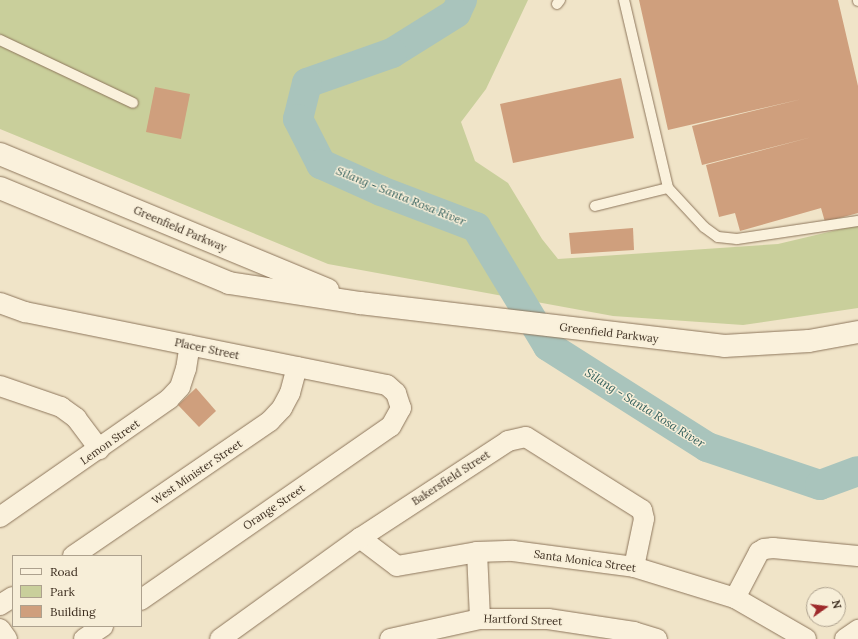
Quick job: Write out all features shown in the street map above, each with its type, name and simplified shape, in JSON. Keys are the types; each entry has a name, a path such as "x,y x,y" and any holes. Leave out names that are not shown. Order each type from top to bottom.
{"main road":[{"name":"Greenfield Parkway","path":"0,154 360,303"},
{"name":"Greenfield Parkway","path":"0,188 229,283 360,303 633,337 724,346 809,341 858,332"}],"street":[{"name":"Placer Street","path":"0,303 25,312 387,385 396,393 401,408"},
{"name":"Lemon Street","path":"2,513 99,449 169,399 180,387 186,369 190,345"},
{"name":"West Minister Street","path":"74,555 270,421 282,408 290,392 297,367"},
{"path":"0,386 61,407 76,418 99,449"},
{"name":"Orange Street","path":"142,599 391,426 401,408"},
{"name":"Bakersfield Street","path":"220,639 360,538 508,441 526,437 642,510 644,520 634,567"},
{"name":"Santa Monica Street","path":"360,538 397,566 477,552 513,551 634,567 735,598 806,639"},
{"path":"735,598 759,552 764,549 773,548 858,556"},
{"path":"477,552 480,619"},
{"path":"0,605 12,598"},
{"name":"Hartford Street","path":"390,639 480,619 548,619 634,632 657,639"},
{"path":"84,639 102,627"},
{"path":"0,629 7,639"},
{"path":"845,639 858,630"}],"lane":[{"path":"624,0 668,188 704,227 718,237 737,239 858,221"},
{"path":"0,40 133,103"},
{"path":"595,206 668,188"}],"green space":[{"path":"0,0 528,0 486,89 461,122 475,161 508,183 542,239 558,259 778,244 858,225 858,308 743,325 613,316 328,264 0,129"}],"building":[{"path":"639,0 838,0 858,86 858,213 825,222 821,208 740,231 735,213 719,217 706,165 812,137 702,165 692,126 802,99 668,130"},
{"path":"621,78 634,138 513,163 500,104"},
{"path":"155,87 190,94 181,139 146,132"},
{"path":"633,228 634,250 571,254 569,233"},
{"path":"196,388 216,411 199,427 178,405"}],"waterway":[{"name":"Silang - Santa Rosa River","path":"462,0 456,13 392,53 307,83 298,119 321,164 381,191 476,227 548,346 707,447 820,485 858,471"}]}
